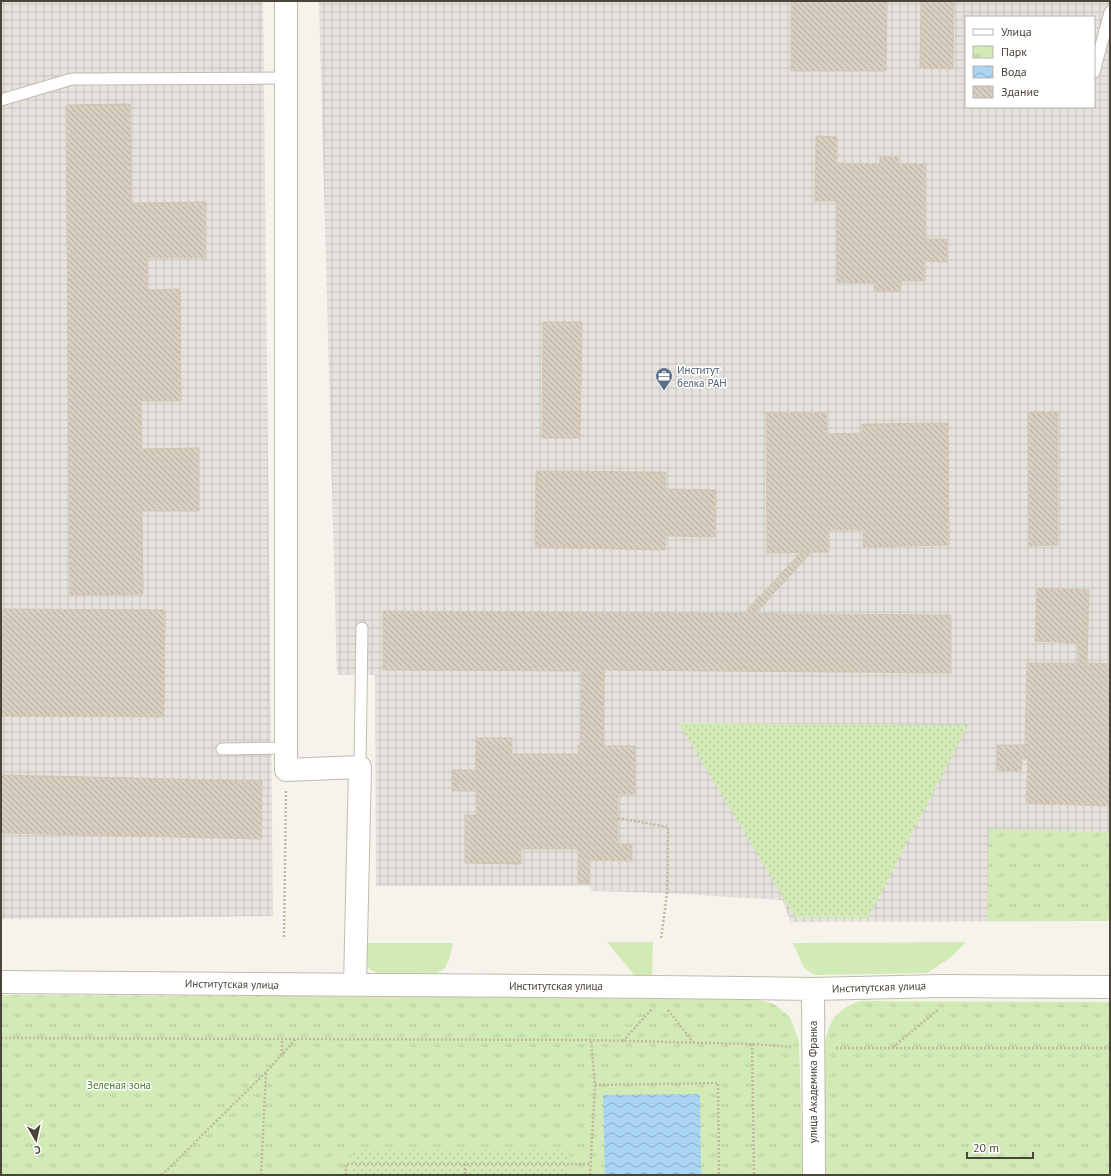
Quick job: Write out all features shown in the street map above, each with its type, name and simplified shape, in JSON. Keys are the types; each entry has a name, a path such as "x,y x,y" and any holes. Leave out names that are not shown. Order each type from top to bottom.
{"street":[{"path":"286,1 286,770 360,767 355,985"},
{"name":"Институтская улица","path":"1,982 660,987 813,990 939,986 1110,987"},
{"name":"улица Академика Франка","path":"813,990 814,1175"}],"lane":[{"path":"1095,68 1110,12"},
{"path":"1,100 72,79 286,78"},
{"path":"360,767 362,628"},
{"path":"222,749 286,748"}],"path":[{"path":"284,938 286,770"},
{"path":"618,818 668,827 667,893 661,939"},
{"path":"624,1041 655,1006"},
{"path":"665,1006 694,1042"},
{"path":"893,1047 940,1008"},
{"path":"1,1038 590,1040 694,1042 795,1047"},
{"path":"282,1039 282,1055"},
{"path":"162,1175 266,1072 296,1039"},
{"path":"590,1040 595,1085 590,1175"},
{"path":"752,1044 754,1175"},
{"path":"831,1048 1110,1048"},
{"path":"261,1175 266,1072"},
{"path":"595,1085 718,1084 719,1175"},
{"path":"346,1175 346,1164 590,1164"},
{"path":"465,1164 465,1175"}],"shaded area":[{"path":"1,1 263,1 273,916 1,919"},
{"name":"Институт белка РАН","path":"319,1 1110,1 1110,921 791,922 782,900 667,893 592,891 589,886 376,886 375,675 337,675"}],"green space":[{"path":"679,723 968,725 868,918 795,917"},
{"path":"989,829 1110,832 1110,921 987,921"},
{"path":"607,942 653,942 652,975 635,976"},
{"path":"966,942 950,958 927,973 815,975 804,968 793,943"},
{"path":"363,943 453,943 450,957 445,968 433,976 381,974 370,970 364,961"},
{"name":"Зеленая зона","path":"1,995 751,998 774,1004 790,1017 799,1041 803,1175 1,1175"},
{"path":"859,1001 1110,1002 1110,1175 824,1175 825,1042 832,1021 836,1016 845,1008"},
{"path":"351,1150 570,1150 570,1175 351,1175"}],"water":[{"path":"700,1094 701,1175 605,1175 603,1095"}],"building":[{"path":"791,1 887,1 886,71 791,71"},
{"path":"921,1 954,1 953,69 920,68"},
{"path":"130,104 131,203 206,202 206,258 147,258 147,290 180,289 181,401 141,401 142,449 199,448 199,511 142,511 143,594 70,595 66,105"},
{"path":"816,136 837,137 837,163 880,164 880,157 898,157 898,164 926,164 926,239 947,239 947,262 925,261 925,281 901,281 901,291 874,291 874,283 837,282 837,201 815,201"},
{"path":"543,322 582,322 580,438 542,438"},
{"path":"1028,412 1058,412 1058,545 1029,546"},
{"path":"766,413 826,413 827,434 862,433 862,424 948,423 949,545 863,547 863,530 829,530 829,552 767,553"},
{"path":"536,471 666,472 666,489 716,490 715,537 666,536 665,550 535,547"},
{"path":"801,552 811,553 755,614 744,613"},
{"path":"1037,588 1089,590 1087,663 1110,664 1110,806 1026,803 1028,759 1022,759 1021,771 997,770 997,745 1025,745 1027,663 1078,663 1078,643 1035,641"},
{"path":"3,609 165,610 164,717 2,716"},
{"path":"383,611 951,615 951,673 604,670 603,746 635,746 635,794 618,794 618,844 632,844 632,861 590,860 590,883 578,883 578,849 521,849 521,864 465,863 465,815 477,815 477,791 452,791 452,770 476,770 476,738 512,738 512,754 578,754 578,745 581,745 582,671 383,670"},
{"path":"1,775 262,781 261,839 1,833"}],"place":[{"name":"Институт белка РАН","path":"664,391"}]}
